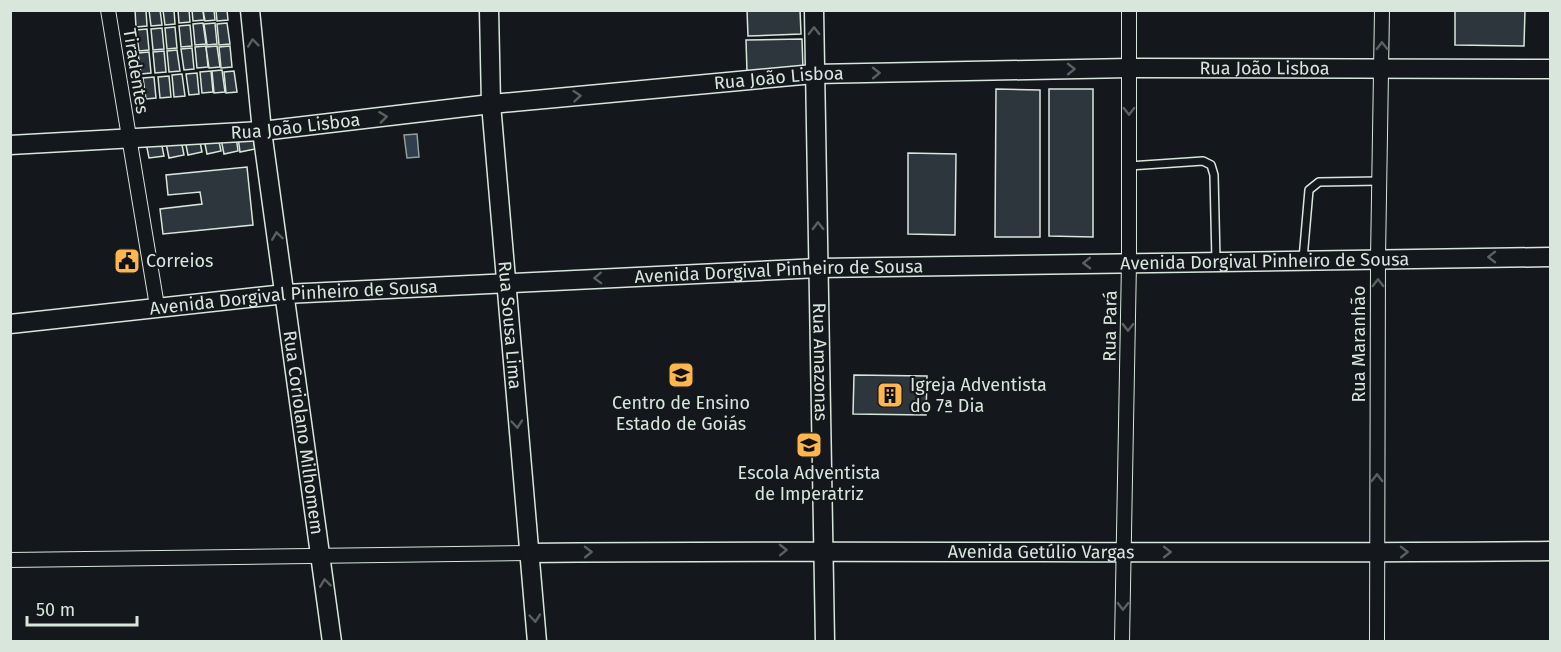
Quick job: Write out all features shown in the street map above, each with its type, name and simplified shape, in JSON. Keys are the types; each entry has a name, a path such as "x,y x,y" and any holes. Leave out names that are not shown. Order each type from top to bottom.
{"street":[{"name":"Tiradentes","path":"108,10 157,306"},
{"name":"Rua Coriolano Milhomem","path":"250,10 262,131 332,642"},
{"name":"Rua Sousa Lima","path":"489,10 491,104 504,282 537,642"},
{"name":"Rua Amazonas","path":"814,10 825,642"},
{"name":"Rua Pará","path":"1122,642 1129,262 1129,10"},
{"name":"Rua Maranhão","path":"1377,642 1378,258 1383,70 1382,10"},
{"name":"Rua João Lisboa","path":"10,145 262,131 491,104 814,74 1129,68 1551,69"},
{"name":"Avenida Dorgival Pinheiro de Sousa","path":"10,324 157,306 285,294 819,268 1216,260 1551,257"},
{"name":"Avenida Getúlio Vargas","path":"529,553 825,550 1376,553 1551,550"},
{"path":"10,560 529,553"}],"lane":[{"path":"1129,166 1203,161 1211,165 1214,175 1216,260"},
{"path":"1303,259 1308,190 1319,182 1380,181"}],"water":[{"path":"417,134 419,157 407,158 404,135"}],"building":[{"path":"135,10 146,10 147,26 136,27"},
{"path":"149,10 160,10 162,25 151,26"},
{"path":"163,10 174,10 175,24 165,25"},
{"path":"178,10 189,10 190,22 179,23"},
{"path":"192,10 203,10 204,20 193,21"},
{"path":"203,10 214,10 215,20 205,21"},
{"path":"216,10 227,10 228,20 217,21"},
{"path":"747,10 800,10 801,34 748,36"},
{"path":"1455,10 1525,10 1524,46 1455,45"},
{"path":"203,23 206,44 195,45 193,24"},
{"path":"215,23 217,44 207,45 204,24"},
{"path":"227,23 230,44 219,45 217,24"},
{"path":"190,25 192,46 181,47 179,26"},
{"path":"175,27 177,48 167,49 165,28"},
{"path":"162,28 164,49 153,50 151,29"},
{"path":"147,29 149,50 139,51 136,30"},
{"path":"802,39 803,70 747,72 746,40"},
{"path":"206,46 208,67 197,68 195,47"},
{"path":"217,46 220,67 209,68 206,47"},
{"path":"230,46 232,67 221,68 219,47"},
{"path":"192,48 194,69 184,70 181,49"},
{"path":"177,50 180,71 169,72 167,51"},
{"path":"164,51 166,72 155,73 153,52"},
{"path":"149,52 151,73 141,74 138,53"},
{"path":"222,70 225,92 214,93 212,71"},
{"path":"211,71 213,92 202,93 200,72"},
{"path":"234,71 237,92 226,93 224,72"},
{"path":"197,73 199,94 189,95 186,74"},
{"path":"182,74 185,96 174,97 172,75"},
{"path":"169,76 171,97 160,98 158,77"},
{"path":"154,77 156,98 146,99 143,78"},
{"path":"996,89 1040,90 1040,237 995,237"},
{"path":"1049,89 1093,89 1093,237 1049,236"},
{"path":"252,134 255,149 240,152 238,137"},
{"path":"236,136 238,151 224,154 221,139"},
{"path":"199,137 202,152 188,155 185,140"},
{"path":"218,137 221,151 207,154 204,139"},
{"path":"181,140 184,155 169,158 166,143"},
{"path":"161,141 164,156 149,158 146,143"},
{"path":"908,153 956,154 955,235 908,234"},
{"path":"247,167 253,225 163,234 160,209 202,204 200,192 168,195 166,175"},
{"name":"Igreja Adventista do 7ª Dia","path":"854,375 927,376 926,415 853,414"}],"place":[{"name":"Correios","path":"127,261"},
{"name":"Centro de Ensino Estado de Goiás","path":"681,375"},
{"name":"Igreja Adventista do 7ª Dia","path":"890,395"},
{"name":"Escola Adventista de Imperatriz","path":"809,445"}]}
